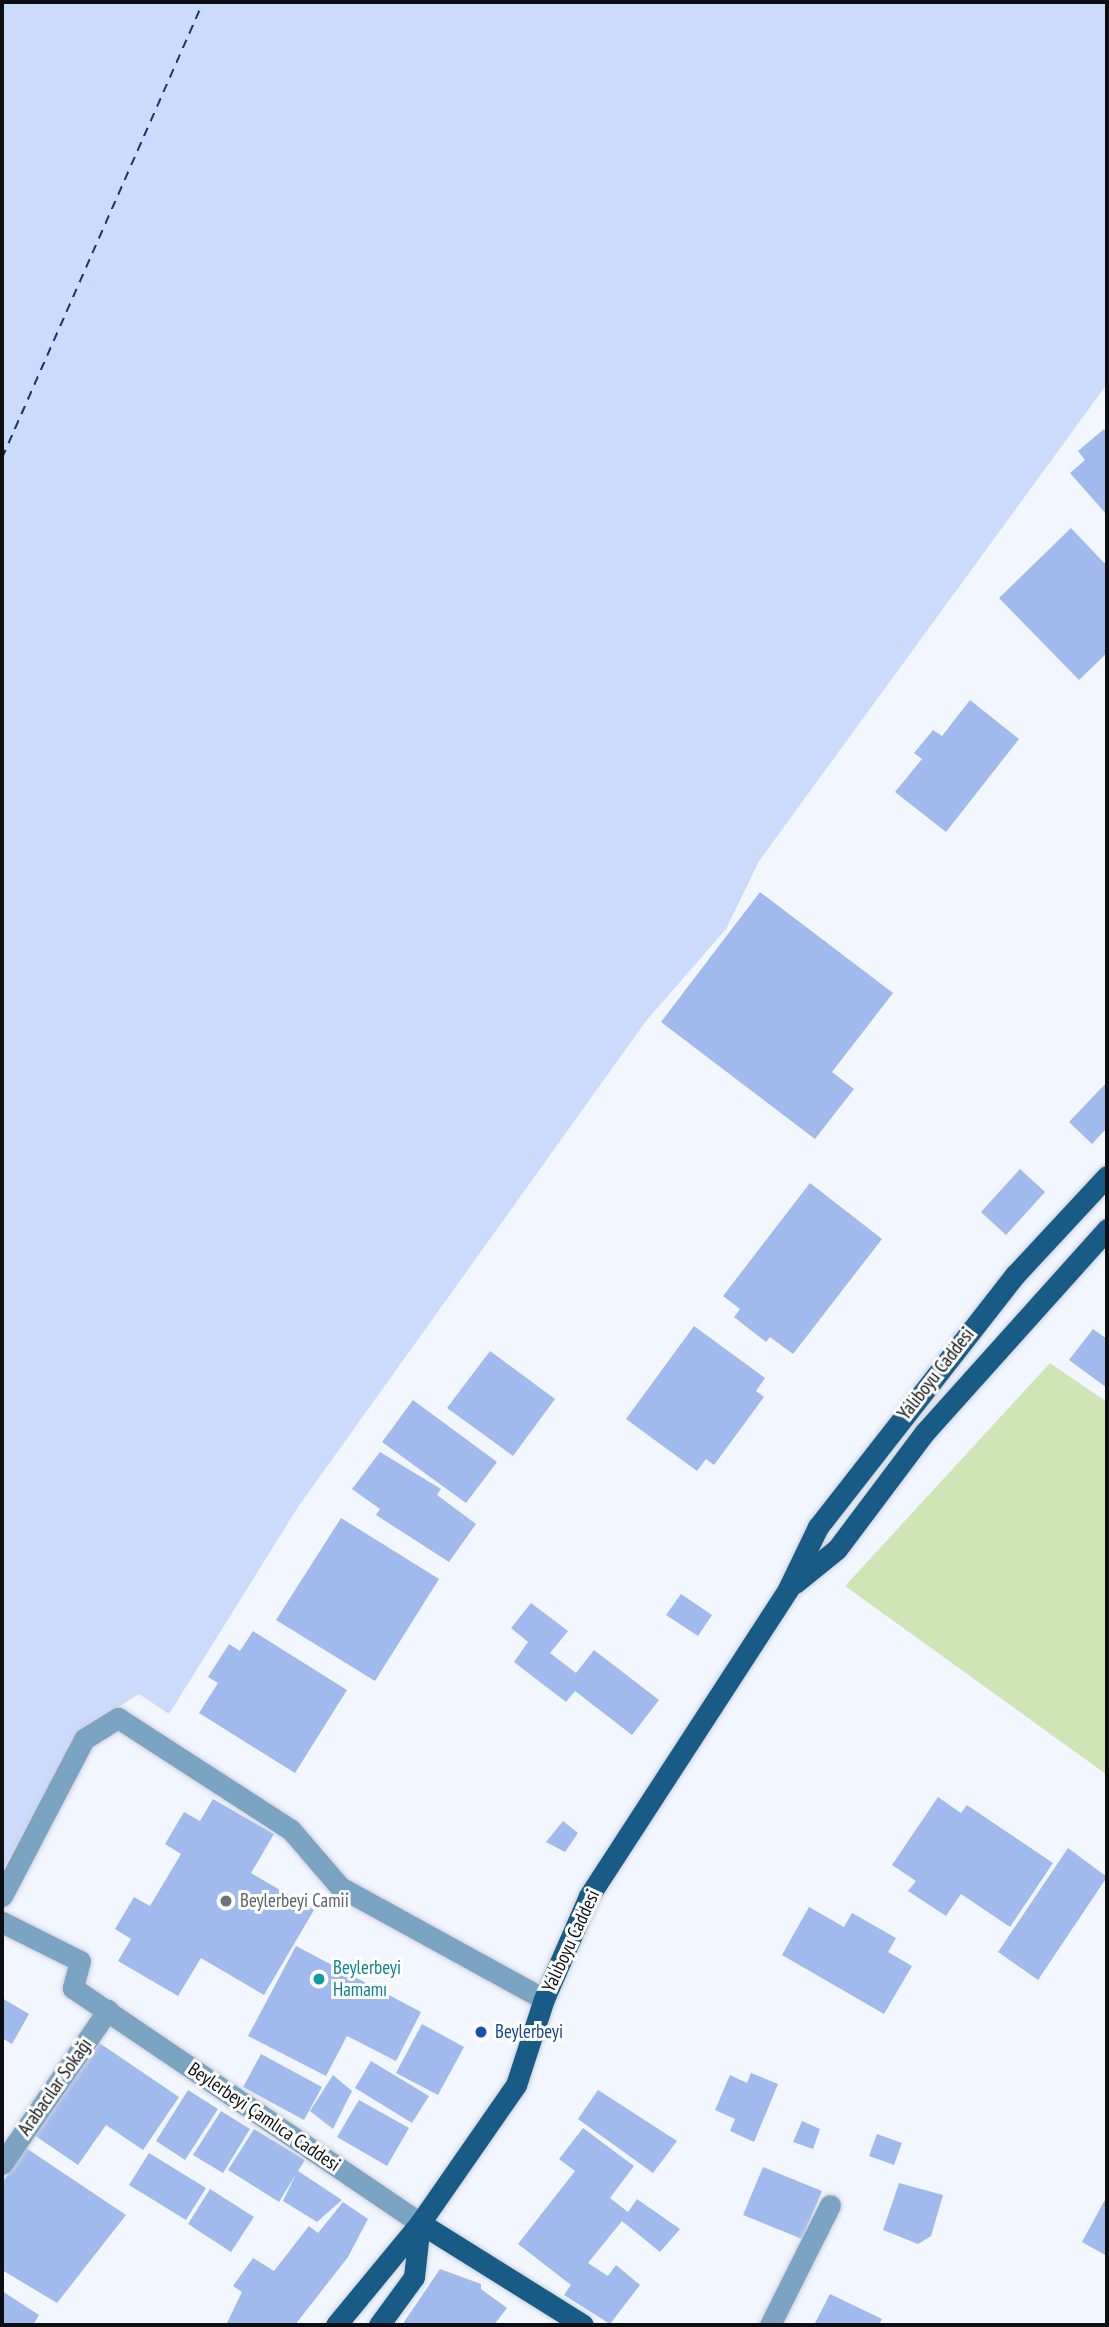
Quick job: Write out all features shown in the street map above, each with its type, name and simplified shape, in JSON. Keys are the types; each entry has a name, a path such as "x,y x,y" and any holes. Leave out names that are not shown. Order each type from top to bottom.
{"main road":[{"name":"Yalıboyu Caddesi","path":"336,2325 420,2223 516,2085 544,1999 589,1896 788,1589 818,1527 1015,1275 1107,1176"},
{"name":"Yalıboyu Caddesi","path":"788,1589 837,1549 925,1432 1107,1229"},
{"path":"379,2325 414,2277 420,2223 583,2325"}],"street":[{"path":"2,1896 84,1739 118,1718 291,1830 340,1887 544,1999"},
{"name":"Beylerbeyi Çamlıca Caddesi","path":"2,1922 80,1961 73,1987 420,2223"},
{"name":"Arabacılar Sokağı","path":"2,2164 108,2010"},
{"path":"770,2325 830,2205"}],"green space":[{"path":"1050,1363 1107,1402 1107,1775 845,1586"}],"water":[{"path":"2,2 1107,2 1107,384 759,861 726,929 646,1021 298,1507 169,1714 139,1694 80,1731 2,1871"}],"building":[{"path":"1104,429 1107,433 1107,515 1070,473 1085,460 1078,451"},
{"path":"1071,528 1107,566 1107,653 1079,680 999,598"},
{"path":"970,700 1019,739 946,832 895,792 922,759 914,753 933,730 942,736"},
{"path":"760,892 893,993 832,1072 854,1089 815,1139 661,1022"},
{"path":"1107,1082 1107,1128 1092,1144 1069,1122"},
{"path":"1020,1169 1045,1192 1006,1235 981,1212"},
{"path":"810,1183 882,1239 793,1354 770,1337 766,1342 734,1317 740,1309 723,1296"},
{"path":"694,1326 765,1378 756,1391 764,1397 714,1465 706,1459 697,1471 626,1419"},
{"path":"1093,1329 1107,1339 1107,1388 1069,1360"},
{"path":"490,1351 555,1399 513,1456 447,1408"},
{"path":"413,1400 497,1462 466,1503 382,1442"},
{"path":"380,1452 441,1489 437,1495 476,1524 449,1562 376,1515 380,1509 352,1489"},
{"path":"341,1518 439,1579 375,1681 276,1620"},
{"path":"681,1594 712,1615 698,1636 666,1615"},
{"path":"531,1603 568,1631 550,1653 576,1673 594,1650 659,1700 632,1735 575,1691 566,1702 514,1662 528,1642 511,1628"},
{"path":"253,1631 347,1690 295,1773 199,1713 218,1683 208,1677 229,1644 240,1651"},
{"path":"938,1797 961,1813 967,1805 1053,1863 1010,1927 961,1894 946,1916 908,1891 916,1881 892,1865"},
{"name":"Beylerbeyi Camii","path":"213,1799 274,1834 251,1873 314,1910 264,1995 201,1958 178,1996 118,1961 131,1939 115,1929 134,1897 150,1906 181,1854 165,1844 184,1812 200,1821"},
{"path":"563,1821 578,1833 565,1852 546,1842"},
{"path":"1068,1848 1107,1877 1038,1980 998,1952"},
{"path":"809,1907 844,1927 852,1913 896,1938 888,1952 912,1966 884,2014 782,1955"},
{"name":"Beylerbeyi Hamamı","path":"296,1946 421,2012 396,2061 347,2036 326,2076 248,2036"},
{"path":"2,1998 29,2014 12,2044 2,2038"},
{"path":"422,2024 464,2047 438,2095 396,2073"},
{"path":"98,2042 179,2097 143,2150 106,2125 78,2165 34,2135"},
{"path":"261,2054 322,2087 304,2120 243,2087"},
{"path":"371,2061 429,2096 412,2123 355,2088"},
{"path":"751,2073 778,2084 754,2142 730,2131 735,2119 715,2110 730,2075 747,2083"},
{"path":"333,2075 352,2091 333,2129 310,2111"},
{"path":"188,2090 218,2109 185,2160 156,2141"},
{"path":"598,2090 677,2141 653,2173 578,2119"},
{"path":"359,2100 409,2128 387,2166 337,2137"},
{"path":"221,2111 250,2129 223,2173 193,2155"},
{"path":"802,2121 820,2129 813,2149 793,2142"},
{"path":"583,2128 634,2166 610,2198 628,2212 637,2199 680,2229 660,2252 622,2221 588,2263 608,2276 616,2265 640,2285 610,2324 564,2295 571,2285 518,2244 575,2171 559,2159"},
{"path":"254,2129 305,2160 298,2171 342,2200 317,2222 283,2201 296,2174 279,2202 228,2170"},
{"path":"877,2134 902,2143 894,2165 869,2156"},
{"path":"26,2148 126,2215 57,2303 2,2270 2,2183"},
{"path":"149,2153 206,2188 186,2220 129,2185"},
{"path":"763,2167 822,2191 802,2239 743,2215"},
{"path":"899,2183 943,2195 931,2236 918,2244 883,2230"},
{"path":"210,2189 254,2217 231,2252 188,2224"},
{"path":"1107,2196 1107,2256 1082,2242"},
{"path":"343,2202 368,2219 348,2257 295,2325 226,2325 242,2292 233,2286 253,2258 274,2271 309,2226 318,2233"},
{"path":"440,2269 481,2284 481,2289 507,2308 494,2325 402,2325"},
{"path":"2,2291 39,2315 33,2325 2,2325"},
{"path":"830,2294 882,2319 879,2325 814,2325"}],"ferry route":[{"path":"2,458 203,2"}],"place":[{"name":"Beylerbeyi Camii","path":"226,1901"},
{"name":"Beylerbeyi Hamamı","path":"319,1979"},
{"name":"Beylerbeyi","path":"481,2032"}]}
